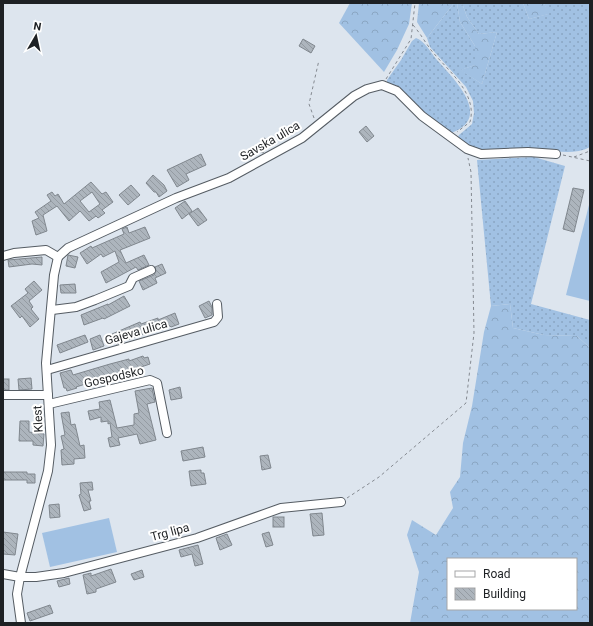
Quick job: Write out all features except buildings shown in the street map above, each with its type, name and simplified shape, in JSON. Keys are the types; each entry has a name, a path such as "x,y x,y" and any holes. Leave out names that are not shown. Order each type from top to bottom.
{"street":[{"name":"Savska ulica","path":"58,257 68,248 176,198 229,178 288,147 302,138 354,96 367,89 382,85"},
{"path":"382,85 397,92 422,116 467,149 481,154 528,152 556,154"},
{"path":"3,256 14,253 46,250 58,257"},
{"name":"Klest","path":"21,623 17,594 20,577 48,471 51,445 46,363 54,275 58,257"},
{"path":"52,310 76,307 95,300 129,286 133,278 151,270"},
{"name":"Gajeva ulica","path":"47,370 214,322 218,316 217,304"},
{"name":"Gospodsko","path":"49,404 150,380 157,383 166,433"},
{"path":"3,395 48,395"},
{"name":"Trg lipa","path":"3,574 20,577 36,577 64,573 197,538 281,508 341,502"}],"path":[{"path":"382,85 411,39 415,3"},
{"path":"413,25 431,49 463,86 472,108 470,122 450,138"},
{"path":"318,125 309,104 319,60"},
{"path":"341,502 379,477 466,403 474,333 471,172 467,149"},
{"path":"573,157 590,150"},
{"path":"556,154 590,161"}],"green space":[{"path":"350,3 412,3 409,24 397,50 384,72 339,23"},
{"path":"419,3 454,3 427,38 417,22"},
{"path":"454,3 457,3 460,22 475,46 475,65 461,70 482,84 497,32 479,34 467,17 462,3 523,3 529,19 548,14 544,3 590,3 590,147 575,152 537,149 490,150 474,147 457,139 459,135 472,124 474,113 473,101 466,87 430,47 427,38"},
{"path":"457,3 462,3 467,17 479,34 497,32 482,84 460,70 475,65 475,46 460,22"},
{"path":"523,3 544,3 549,14 529,19"},
{"path":"416,38 428,48 460,87 470,108 469,118 463,126 451,133 435,123 387,83 387,80 412,41"},
{"path":"534,157 565,166 531,304 590,320 590,348 577,336 544,335 513,328 510,304 491,306 477,160"},
{"path":"590,201 590,301 566,295"},
{"path":"510,304 513,328 544,335 577,336 590,348 590,623 410,623 419,572 407,535 412,520 436,535 453,508 450,492 460,477 463,443 472,406 484,332 491,306"},
{"path":"109,518 117,552 50,567 42,533"}]}
